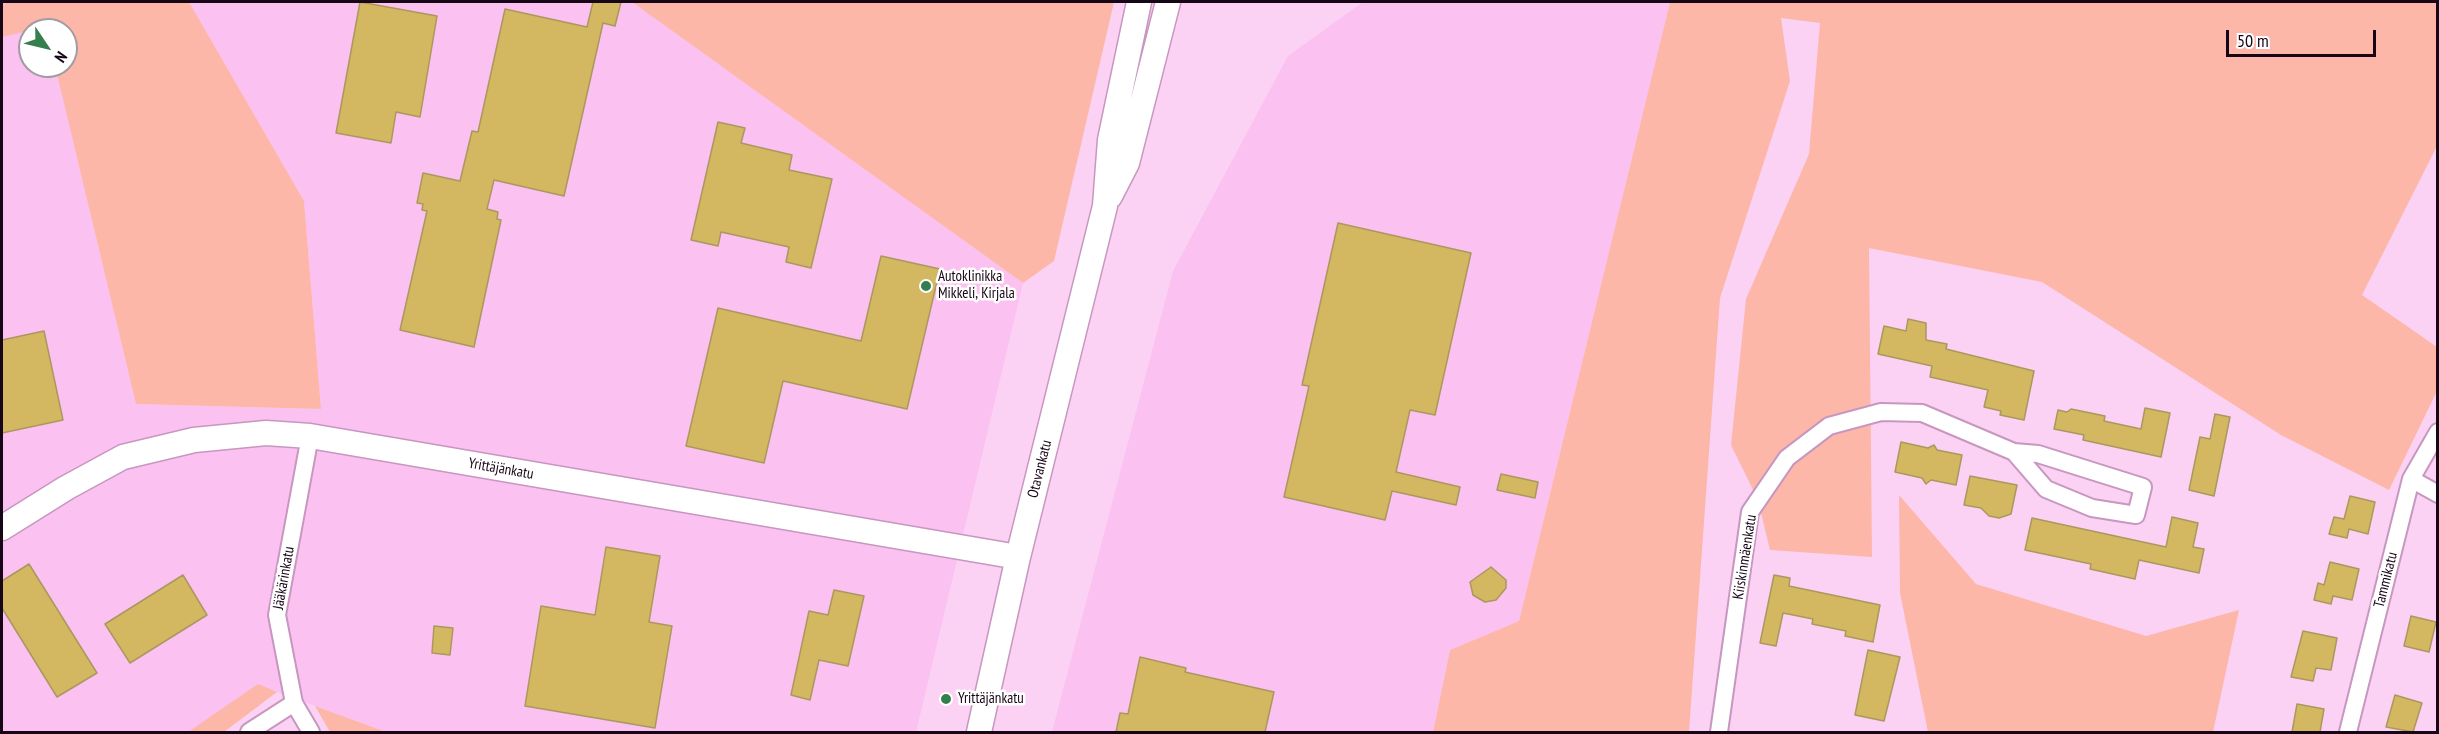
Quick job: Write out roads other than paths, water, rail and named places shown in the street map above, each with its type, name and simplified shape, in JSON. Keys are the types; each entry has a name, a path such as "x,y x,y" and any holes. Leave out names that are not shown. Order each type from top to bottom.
{"street":[{"name":"Otavankatu","path":"979,732 1018,557 1105,207 1110,140 1139,2"},
{"name":"Otavankatu","path":"1105,207 1127,163 1168,2"},
{"name":"Kiiskinmäenkatu","path":"1719,732 1750,512 1787,458 1829,426 1881,412 1922,413 2014,452 2038,454 2143,487 2136,515 2092,508 2046,489 2014,452"},
{"name":"Tammikatu","path":"2349,732 2411,479 2438,432"},
{"name":"Yrittäjänkatu","path":"2,528 66,488 123,457 194,440 266,433 310,436 1018,557"},
{"name":"Jääkärinkatu","path":"310,436 277,615 294,703 311,732"},
{"path":"2411,479 2438,494"},
{"path":"249,732 294,703"}],"place":[{"name":"Autoklinikka Mikkeli, Kirjala","path":"926,286"},
{"name":"Yrittäjänkatu","path":"946,699"}]}
